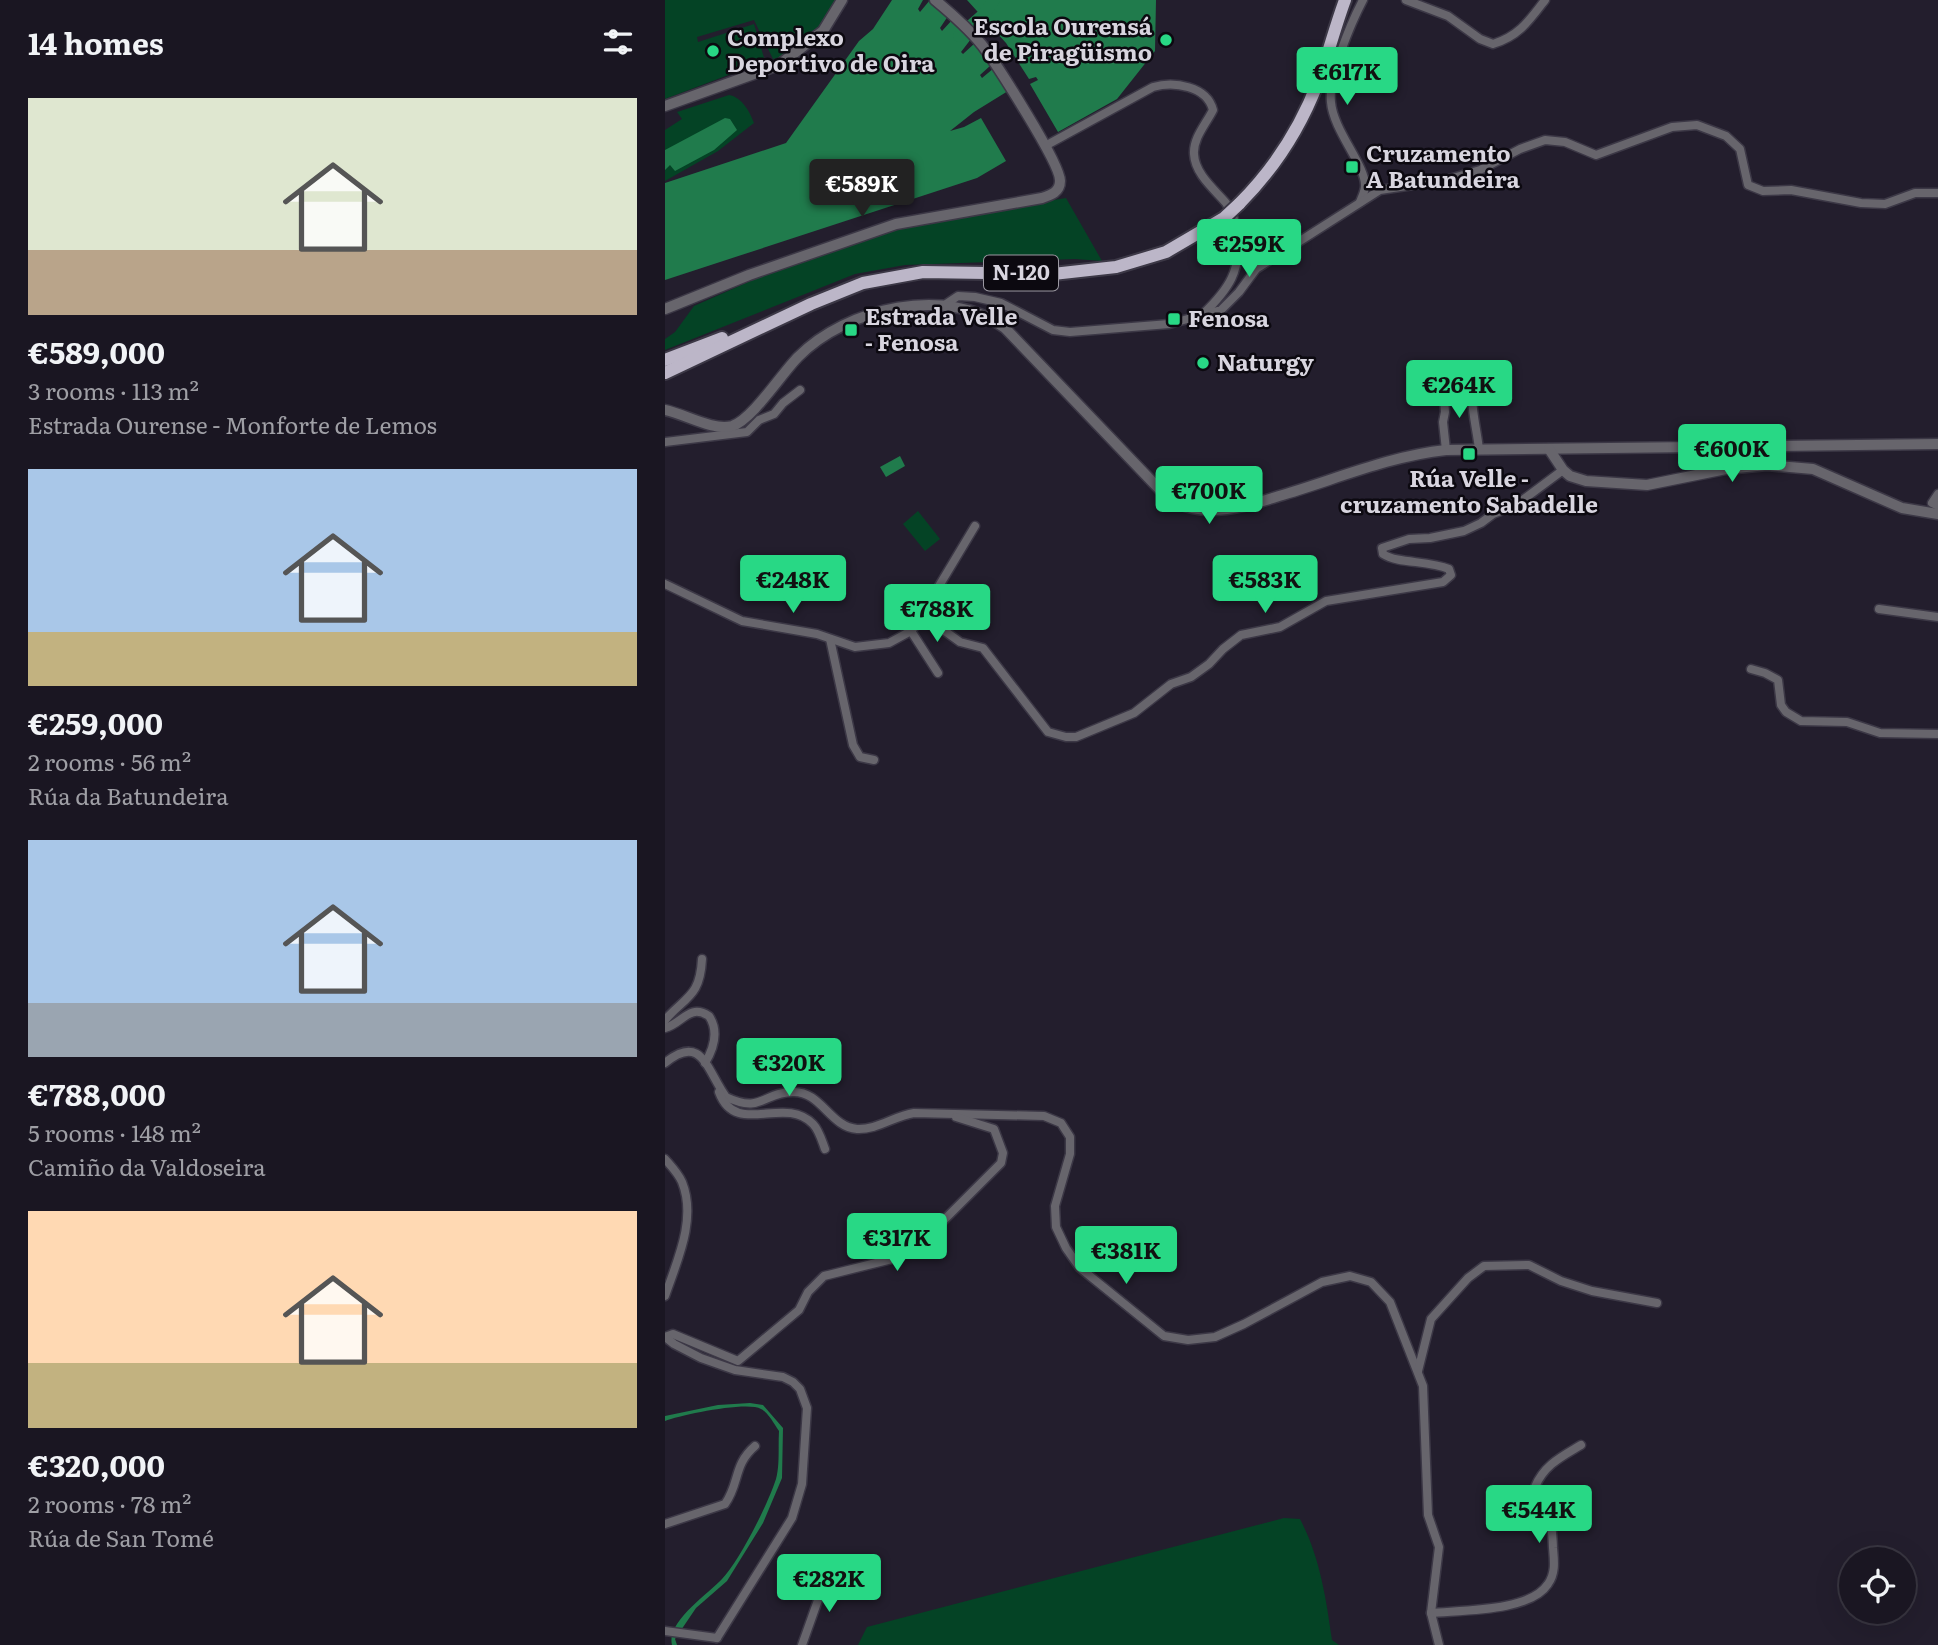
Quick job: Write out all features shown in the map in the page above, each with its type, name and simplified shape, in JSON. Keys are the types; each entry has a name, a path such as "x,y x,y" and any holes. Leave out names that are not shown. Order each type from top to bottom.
{"highway":[{"path":"1330,45 1339,0"},
{"name":"N-120","path":"665,373 811,304 863,283 923,272 1053,274 1116,267 1166,252 1224,218 1263,180 1280,158 1305,114 1345,0"},
{"path":"665,360 811,304"}],"street":[{"path":"665,106 779,65 823,31 842,0"},
{"path":"665,309 749,275 896,224 1053,194 1058,189 1061,179 1045,146 1001,73 982,46 956,17 935,0"},
{"path":"1360,202 1366,186 1339,130 1331,101 1338,62 1363,0"},
{"path":"1406,0 1448,16 1480,39 1493,44 1509,39 1528,23 1545,0"},
{"path":"1045,146 1161,84 1180,85 1205,95 1213,110 1198,135 1193,152 1205,179 1232,212 1239,249 1235,274 1222,296 1201,316"},
{"path":"943,306 958,296 975,297 1001,303 1053,330 1070,332 1169,324 1201,316 1221,310 1256,269 1380,190 1446,180 1480,170 1520,149 1545,141 1565,142 1596,155 1672,127 1697,125 1725,136 1740,149 1748,185 1763,191 1791,190 1860,203 1885,204 1915,193 1938,193"},
{"path":"665,442 733,430 800,355 827,334 884,309 943,306 977,313 1005,328 1165,495 1183,506 1209,510 1231,509 1411,455 1445,450 1938,444"},
{"path":"665,410 747,432 800,390"},
{"path":"1445,450 1444,399 1472,399 1479,449"},
{"path":"1549,449 1563,470 1570,476 1586,481 1647,485 1726,469 1767,465 1813,469 1902,508 1938,514"},
{"path":"975,526 923,611 924,617 960,642 983,648 1048,732 1076,737 1134,713 1171,684 1191,677 1209,664 1241,635 1280,627 1326,601 1443,582 1451,575 1449,569 1429,562 1389,558 1383,554 1382,548 1409,539 1464,531 1493,514 1516,505 1563,470"},
{"path":"1938,494 1932,503 1938,506"},
{"path":"665,584 742,621 782,627 855,647 889,643 911,631 924,617"},
{"path":"1879,608 1938,617"},
{"path":"911,631 938,673"},
{"path":"830,639 853,745 860,757 874,760"},
{"path":"1751,669 1778,680 1781,705 1786,712 1801,721 1847,722 1880,733 1938,734"},
{"path":"665,1020 690,998 697,985 702,959"},
{"path":"665,1028 671,1027 689,1012 699,1011 709,1016 715,1038 705,1063"},
{"path":"665,1063 683,1050 690,1050 697,1053 705,1063 726,1097 749,1105 782,1094 804,1093 814,1098 832,1117 854,1129 879,1125 901,1115 944,1113 1044,1115 1061,1123 1070,1137 1070,1154 1055,1206 1056,1227 1080,1268 1164,1336 1188,1340 1215,1337 1322,1282 1350,1276 1371,1282 1390,1302 1423,1386 1428,1515 1439,1547 1431,1613 1439,1645"},
{"path":"717,1084 724,1105 735,1113 799,1113 815,1126 825,1149"},
{"path":"665,1337 673,1335 738,1361 799,1310 808,1292 824,1276 891,1259 922,1242 1001,1163 1003,1153 994,1129 944,1113"},
{"path":"665,1159 682,1181 686,1205 686,1233 665,1296"},
{"path":"1418,1373 1431,1319 1468,1278 1483,1266 1529,1265 1561,1281 1592,1291 1657,1303"},
{"path":"665,1337 701,1358 736,1370 783,1377 800,1389 807,1408 801,1484 792,1518 717,1641 666,1631"},
{"path":"1431,1613 1514,1605 1537,1594 1548,1585 1555,1568 1552,1527 1548,1506 1535,1487 1540,1473 1552,1462 1581,1445"},
{"path":"665,1524 725,1504 743,1457 755,1446"},
{"path":"802,1645 828,1572"}],"shaded area":[{"path":"665,0 846,0 799,52 773,59 754,20 697,37 698,42 754,24 765,61 665,99"},
{"path":"892,0 923,0 918,9 920,12 930,0 948,16 940,28 942,31 953,19 971,39 961,52 963,54 975,43 991,65 980,75 982,78 994,68 1008,91 950,131 981,118 1006,161 977,178 665,280 665,183 786,143"},
{"path":"967,0 1156,0 1155,51 1117,99 1058,132 1030,84 1038,80 1036,77 1029,79 1006,43"},
{"path":"729,95 742,102 754,123 718,151 665,181 665,130 682,119 677,112"},
{"path":"725,118 730,119 737,130 714,150 675,171 670,165 665,170 665,150"},
{"path":"1066,198 1102,261 1075,259 905,265 855,274 665,350 665,339 675,332 694,306 827,247 888,227"},
{"path":"900,456 905,466 886,477 880,467"},
{"path":"918,511 940,539 925,551 903,524"},
{"path":"718,1405 763,1405 783,1428 782,1478 763,1523 727,1581 696,1608 675,1639 677,1645 672,1645 675,1627 681,1618 722,1579 745,1546 760,1517 777,1474 779,1431 766,1413 754,1407 714,1410 665,1421 665,1416"},
{"path":"1284,1518 1300,1519 1307,1533 1321,1578 1332,1640 1339,1645 858,1645 867,1627"}],"waterway":[{"path":"959,36 984,14 994,0"}],"place":[{"name":"Escola Ourensá de Piragüismo","path":"1166,40"},
{"name":"Complexo Deportivo de Oira","path":"713,51"},
{"name":"Cruzamento A Batundeira","path":"1352,167"},
{"name":"Fenosa","path":"1174,319"},
{"name":"Estrada Velle - Fenosa","path":"851,330"},
{"name":"Naturgy","path":"1203,363"},
{"name":"Rúa Velle - cruzamento Sabadelle","path":"1469,454"}]}
